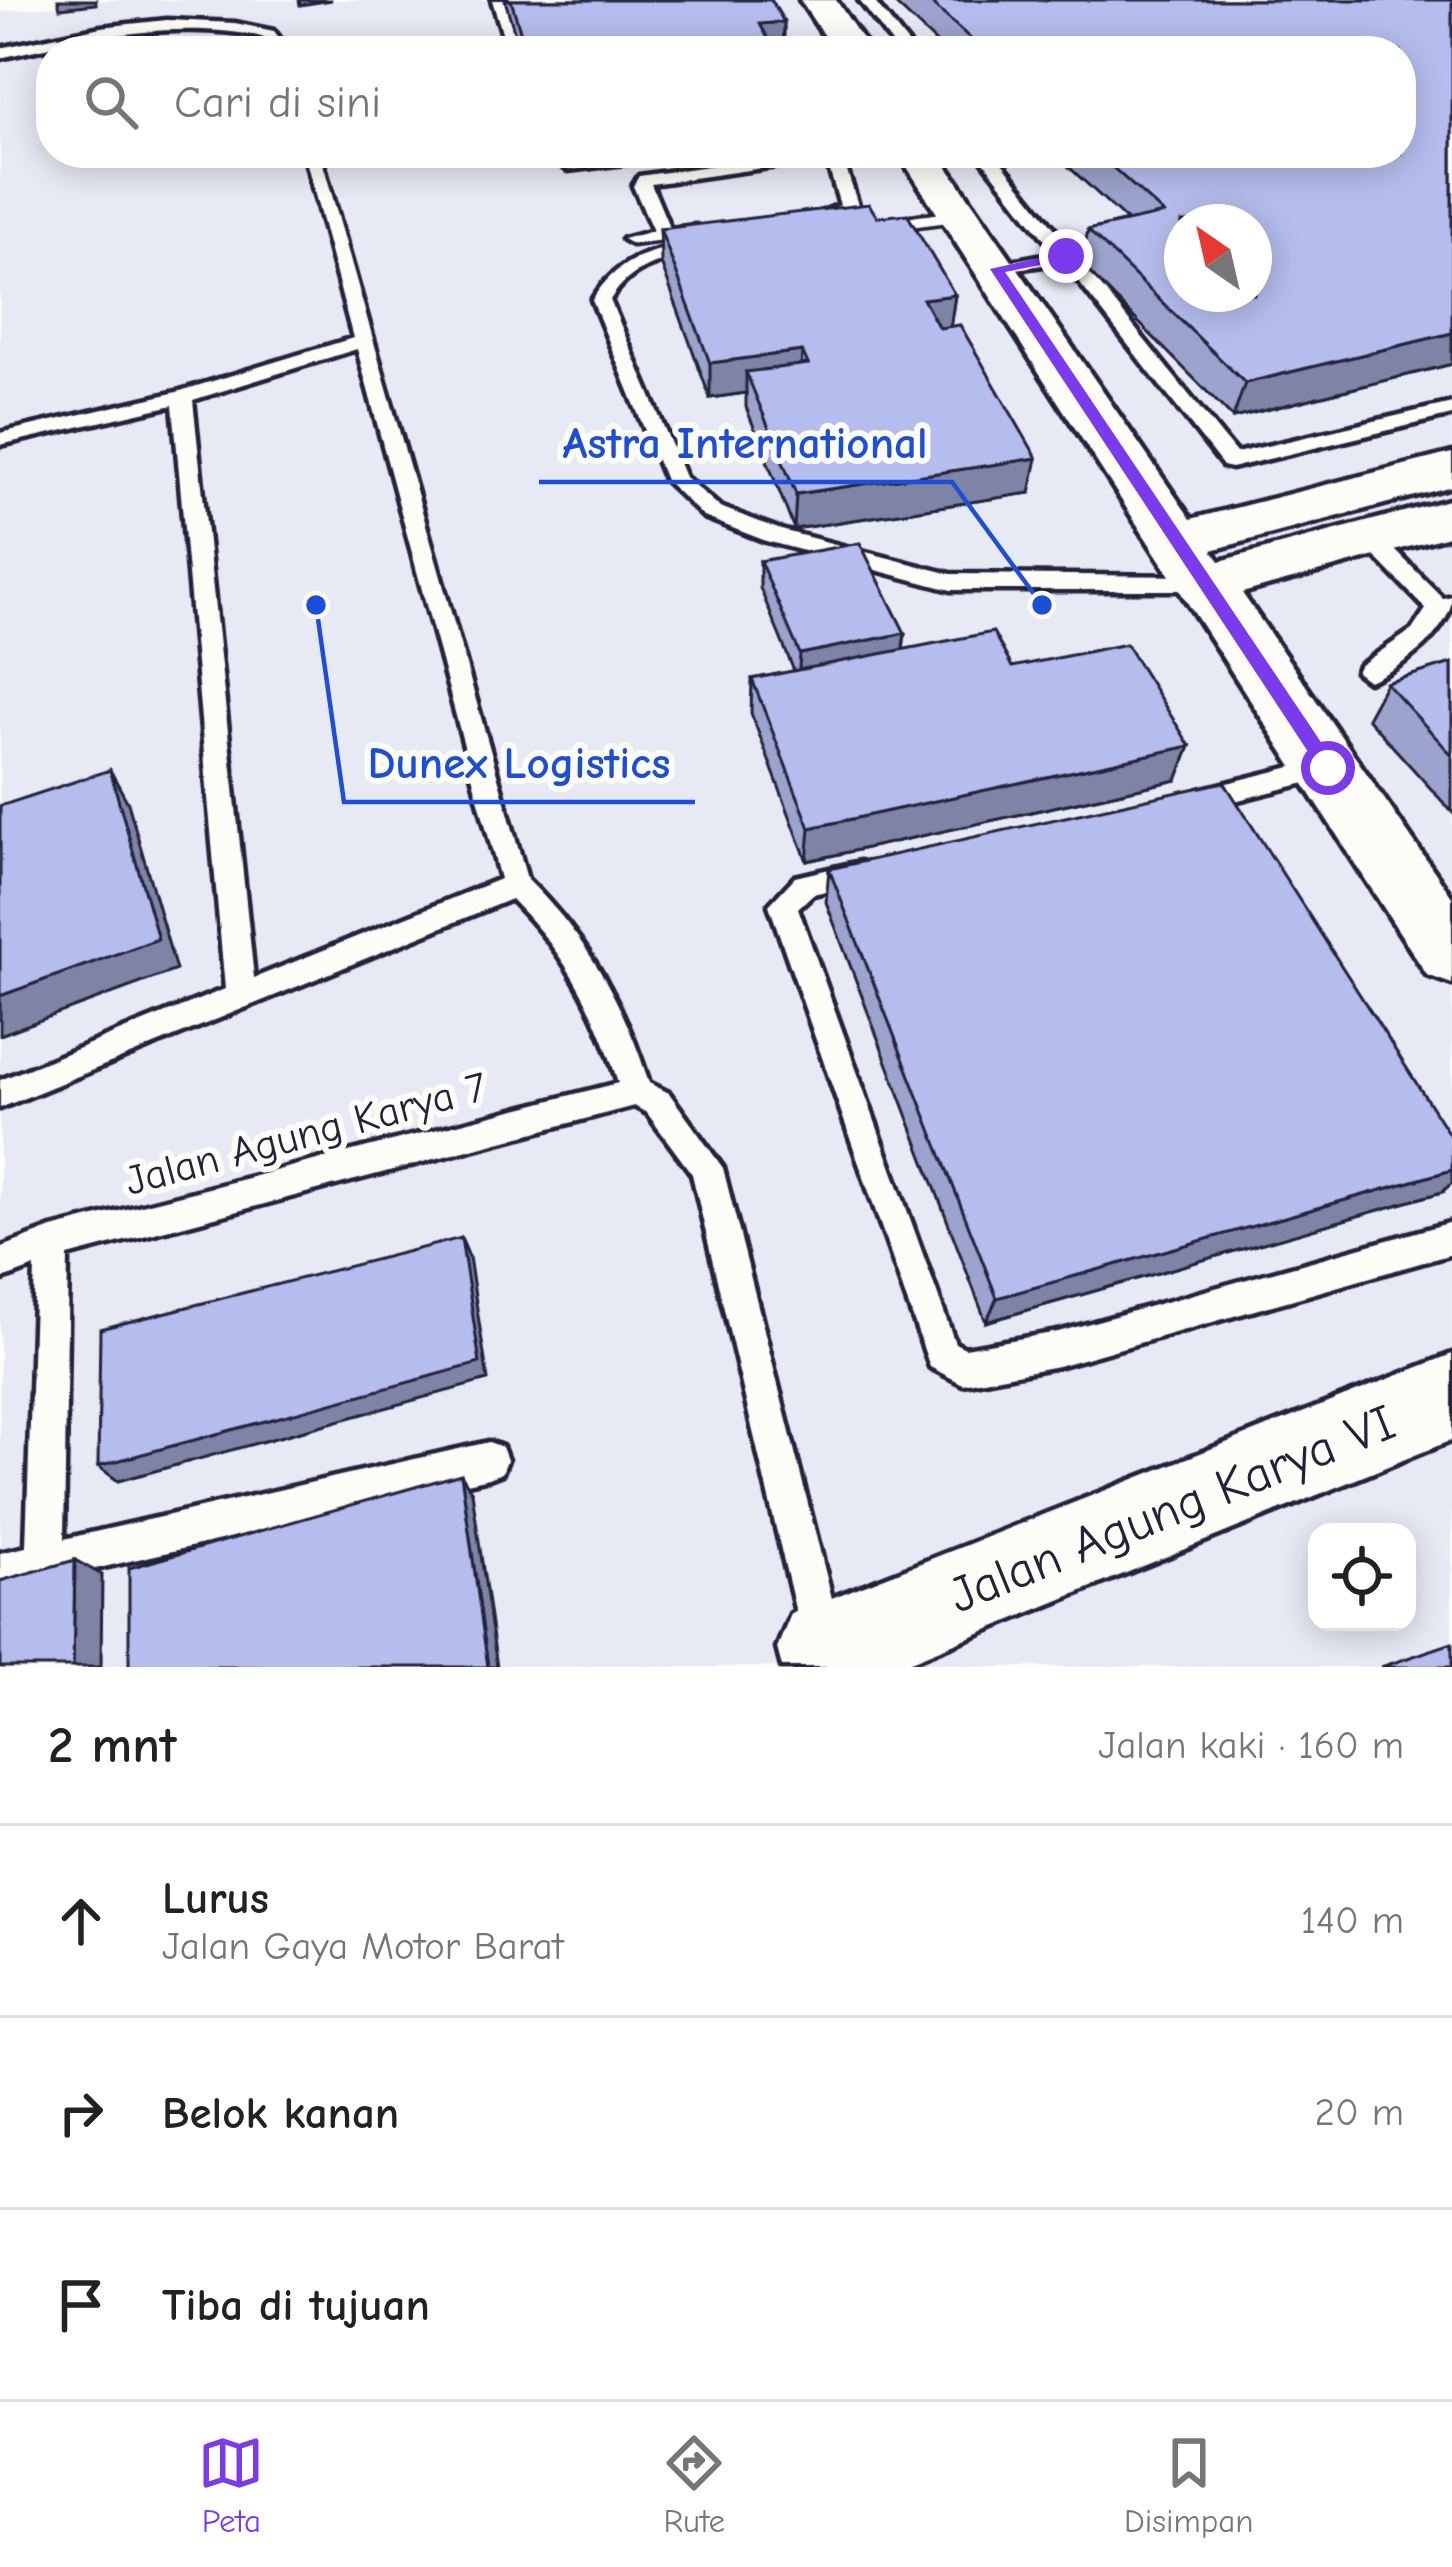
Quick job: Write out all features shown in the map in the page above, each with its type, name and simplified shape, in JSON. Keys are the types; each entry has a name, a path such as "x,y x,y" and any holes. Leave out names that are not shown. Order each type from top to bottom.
{"street":[{"path":"818,0 842,36"},
{"path":"928,168 1452,954"},
{"path":"1192,563 1452,469"},
{"path":"1192,563 1371,539 1452,517"},
{"name":"Jalan Agung Karya VI","path":"827,1658 1452,1397"}],"lane":[{"path":"499,0 511,36"},
{"path":"866,0 894,36"},
{"path":"83,36 156,21 190,20 270,36"},
{"path":"0,53 36,46"},
{"path":"316,168 360,342 514,885 551,920 610,1004 636,1093"},
{"path":"664,235 642,186 645,180 729,168"},
{"path":"838,168 850,208 793,229 958,215"},
{"path":"998,168 1231,461 1452,409"},
{"path":"632,238 717,237 647,258 616,273 601,300 676,480 712,512 775,536 951,582 1192,563"},
{"path":"997,269 1089,251"},
{"path":"0,439 182,397 360,342"},
{"path":"182,397 241,998"},
{"path":"1368,672 1420,636 1445,606 1371,539"},
{"path":"1179,805 1224,804 1328,768"},
{"path":"896,865 805,885 783,905 942,1355 963,1366 1058,1349 1452,1238"},
{"path":"0,1094 514,885"},
{"name":"Jalan Agung Karya 7","path":"0,1264 52,1244 636,1093"},
{"name":"Jalan Agung Karya VI","path":"636,1093 658,1103 707,1168 827,1658"},
{"path":"45,1562 52,1244"},
{"path":"0,1572 488,1460"},
{"path":"146,1538 146,1581"}],"shaded area":[{"path":"106,0 1452,0 1452,1667 0,1667 0,12"}],"building":[{"path":"511,0 771,0 784,22 760,24 767,36 522,36"},
{"path":"928,0 1452,0 1452,333 1245,383 1172,312 1272,312 1272,204 1164,204 1164,214 1113,168 1416,168 1416,36 968,36"},
{"path":"869,204 877,217 907,214 955,295 923,299 939,328 960,325 1037,458 796,494 746,372 808,364 802,351 710,363 660,229"},
{"path":"1164,214 1164,304 1088,230"},
{"path":"860,543 905,633 800,654 760,561"},
{"path":"993,632 1012,667 1126,644 1190,746 810,828 752,679"},
{"path":"1452,663 1452,755 1386,683"},
{"path":"110,770 158,939 0,996 0,806"},
{"path":"1224,782 1452,1139 1452,1170 997,1298 829,869"},
{"path":"461,1238 480,1363 98,1466 100,1329"},
{"path":"461,1474 488,1667 129,1667 129,1568"},
{"path":"75,1560 73,1667 0,1667 0,1581"},
{"path":"1452,1643 1452,1667 1381,1667"}],"place":[{"name":"Dunex Logistics","path":"316,605"},
{"name":"Astra International","path":"1042,605"}],"route":[{"path":"1066,256 997,269 1328,768"}]}
